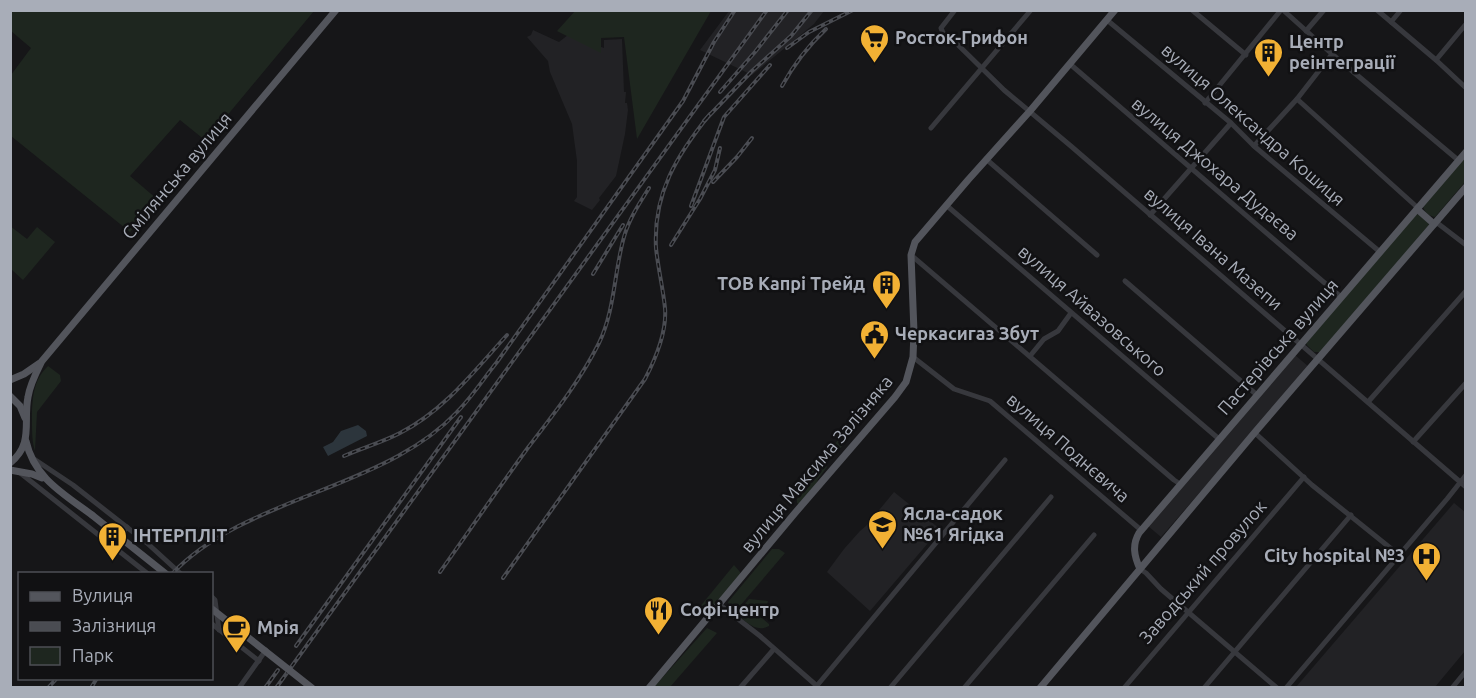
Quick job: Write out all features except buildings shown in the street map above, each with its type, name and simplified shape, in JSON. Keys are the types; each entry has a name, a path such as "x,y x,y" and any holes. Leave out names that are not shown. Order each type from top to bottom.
{"main road":[{"name":"Смілянська вулиця","path":"42,361 336,10"},
{"path":"911,255 915,242 1115,10"},
{"name":"Пастерівська вулиця","path":"1141,530 1466,152"},
{"name":"Пастерівська вулиця","path":"1040,687 1466,187"},
{"path":"1417,209 1435,223"},
{"name":"вулиця Максима Залізняка","path":"649,687 906,382 913,357 914,332 911,255"},
{"path":"10,380 24,374 42,361"},
{"path":"42,361 30,391 27,410 26,441 29,455 36,468 45,479 165,572"},
{"path":"10,396 20,406 27,423"},
{"path":"10,464 19,455 26,441"},
{"path":"14,470 45,479"},
{"path":"1140,569 1134,544 1141,530"},
{"path":"214,610 312,687"}],"street":[{"name":"вулиця Івана Мазепи","path":"955,10 941,28 943,33 1004,90 1466,487"},
{"path":"931,128 1031,10"},
{"path":"1192,10 1246,55"},
{"path":"1205,103 1282,10 1458,160"},
{"path":"1306,31 1324,10"},
{"path":"1377,10 1466,88"},
{"path":"1390,22 1401,10"},
{"name":"вулиця Олександра Кошиця","path":"1107,20 1231,123 1254,146 1380,252"},
{"path":"1436,60 1466,24"},
{"path":"1254,146 1297,99 1332,54"},
{"name":"вулиця Джохара Дудаєва","path":"1070,64 1341,297"},
{"path":"1297,99 1417,209"},
{"path":"1150,215 1231,123"},
{"path":"986,159 1097,255"},
{"name":"вулиця Айвазовського","path":"946,205 1219,439"},
{"path":"1435,223 1466,245"},
{"path":"911,255 1180,484"},
{"path":"1125,281 1257,395"},
{"path":"1368,402 1465,293"},
{"path":"1030,356 1044,339 1058,331 1071,313"},
{"name":"вулиця Поднєвича","path":"913,357 954,389 990,401 1141,530"},
{"path":"1413,442 1466,383"},
{"path":"1255,433 1304,477 1399,555"},
{"path":"29,455 73,485 180,572"},
{"path":"720,605 816,687 1005,460"},
{"path":"14,470 147,572"},
{"path":"1286,687 1466,475"},
{"name":"Заводський провулок","path":"1124,687 1304,477"},
{"path":"890,687 1051,497"},
{"path":"1204,687 1351,515"},
{"path":"113,546 126,527"},
{"path":"964,687 1094,535"},
{"path":"1140,569 1277,687"},
{"path":"213,599 219,630"},
{"path":"214,610 267,649 239,687"},
{"path":"213,625 259,661"},
{"path":"244,649 251,637"},
{"path":"740,687 774,649"},
{"path":"1452,687 1466,671"}],"shaded area":[{"path":"729,11 824,11 814,24 752,75 700,50"},
{"path":"533,30 559,42 568,35 604,48 604,40 622,39 624,92 626,92 625,103 627,103 628,110 625,134 616,176 592,210 574,201 577,197 577,161 572,124 550,72 548,61 527,37"},
{"path":"1295,355 1309,367 1161,537 1148,526"},
{"path":"358,425 366,431 367,436 328,456 323,447 333,442 341,431"},
{"name":"Ясла-садок №61 Ягідка","path":"894,492 940,529 870,611 827,572"},
{"name":"City hospital №3","path":"1454,503 1465,512 1465,651 1435,687 1296,687"}],"green space":[{"path":"11,10 314,11 206,141 180,120 130,176 157,199 130,232 11,136 11,75 31,48 11,31"},
{"path":"576,10 711,11 637,139 624,37 601,38 601,53 557,31"},
{"path":"1465,156 1465,182 1435,217 1429,215 1423,206"},
{"path":"1416,214 1424,217 1429,225 1320,352 1314,352 1306,343"},
{"path":"10,226 27,239 37,227 55,242 23,280 11,269"},
{"path":"48,366 60,375 61,381 37,412 35,451 32,433 33,399 39,378"},
{"path":"838,440 843,445 824,463 827,467 816,485 799,504 797,503 797,499 814,479 810,474"},
{"path":"772,549 779,549 785,553 734,613 729,608 728,602"},
{"path":"734,565 740,572 740,576 706,614 695,615 694,614"},
{"path":"749,599 768,601 763,619 769,626 756,627 736,614"},
{"path":"707,628 717,633 670,687 654,687"}],"railway":[{"path":"174,572 195,553 221,536 280,507 398,456 414,447 450,419 468,400 497,362 683,101 714,42 735,10"},
{"path":"276,688 767,10"},
{"path":"720,92 788,10"},
{"path":"704,121 752,71 791,36 812,10"},
{"path":"787,48 809,32 853,10"},
{"path":"782,86 791,70 826,29"},
{"path":"691,206 724,117 770,65"},
{"path":"503,578 645,379 653,362 660,345 665,317 656,248 656,228 663,192 687,144 710,114"},
{"path":"713,182 752,138"},
{"path":"671,245 715,170 720,148"},
{"path":"440,572 566,398 592,357 608,317 626,230 649,188"},
{"path":"593,274 623,225"},
{"path":"344,456 393,436 431,413 458,389 507,335"},
{"path":"296,646 461,417"},
{"path":"265,688 278,670"},
{"path":"48,688 55,680"},
{"path":"91,688 96,680"}],"place":[{"name":"Росток-Грифон","path":"874,64"},
{"name":"Центр реінтеграції","path":"1268,78"},
{"name":"ТОВ Капрі Трейд","path":"886,310"},
{"name":"Черкасигаз Збут","path":"874,360"},
{"name":"Ясла-садок №61 Ягідка","path":"882,550"},
{"name":"ІНТЕРПЛІТ","path":"112,562"},
{"name":"City hospital №3","path":"1426,582"},
{"name":"Софі-центр","path":"659,636"},
{"name":"Мрія","path":"236,654"}]}
